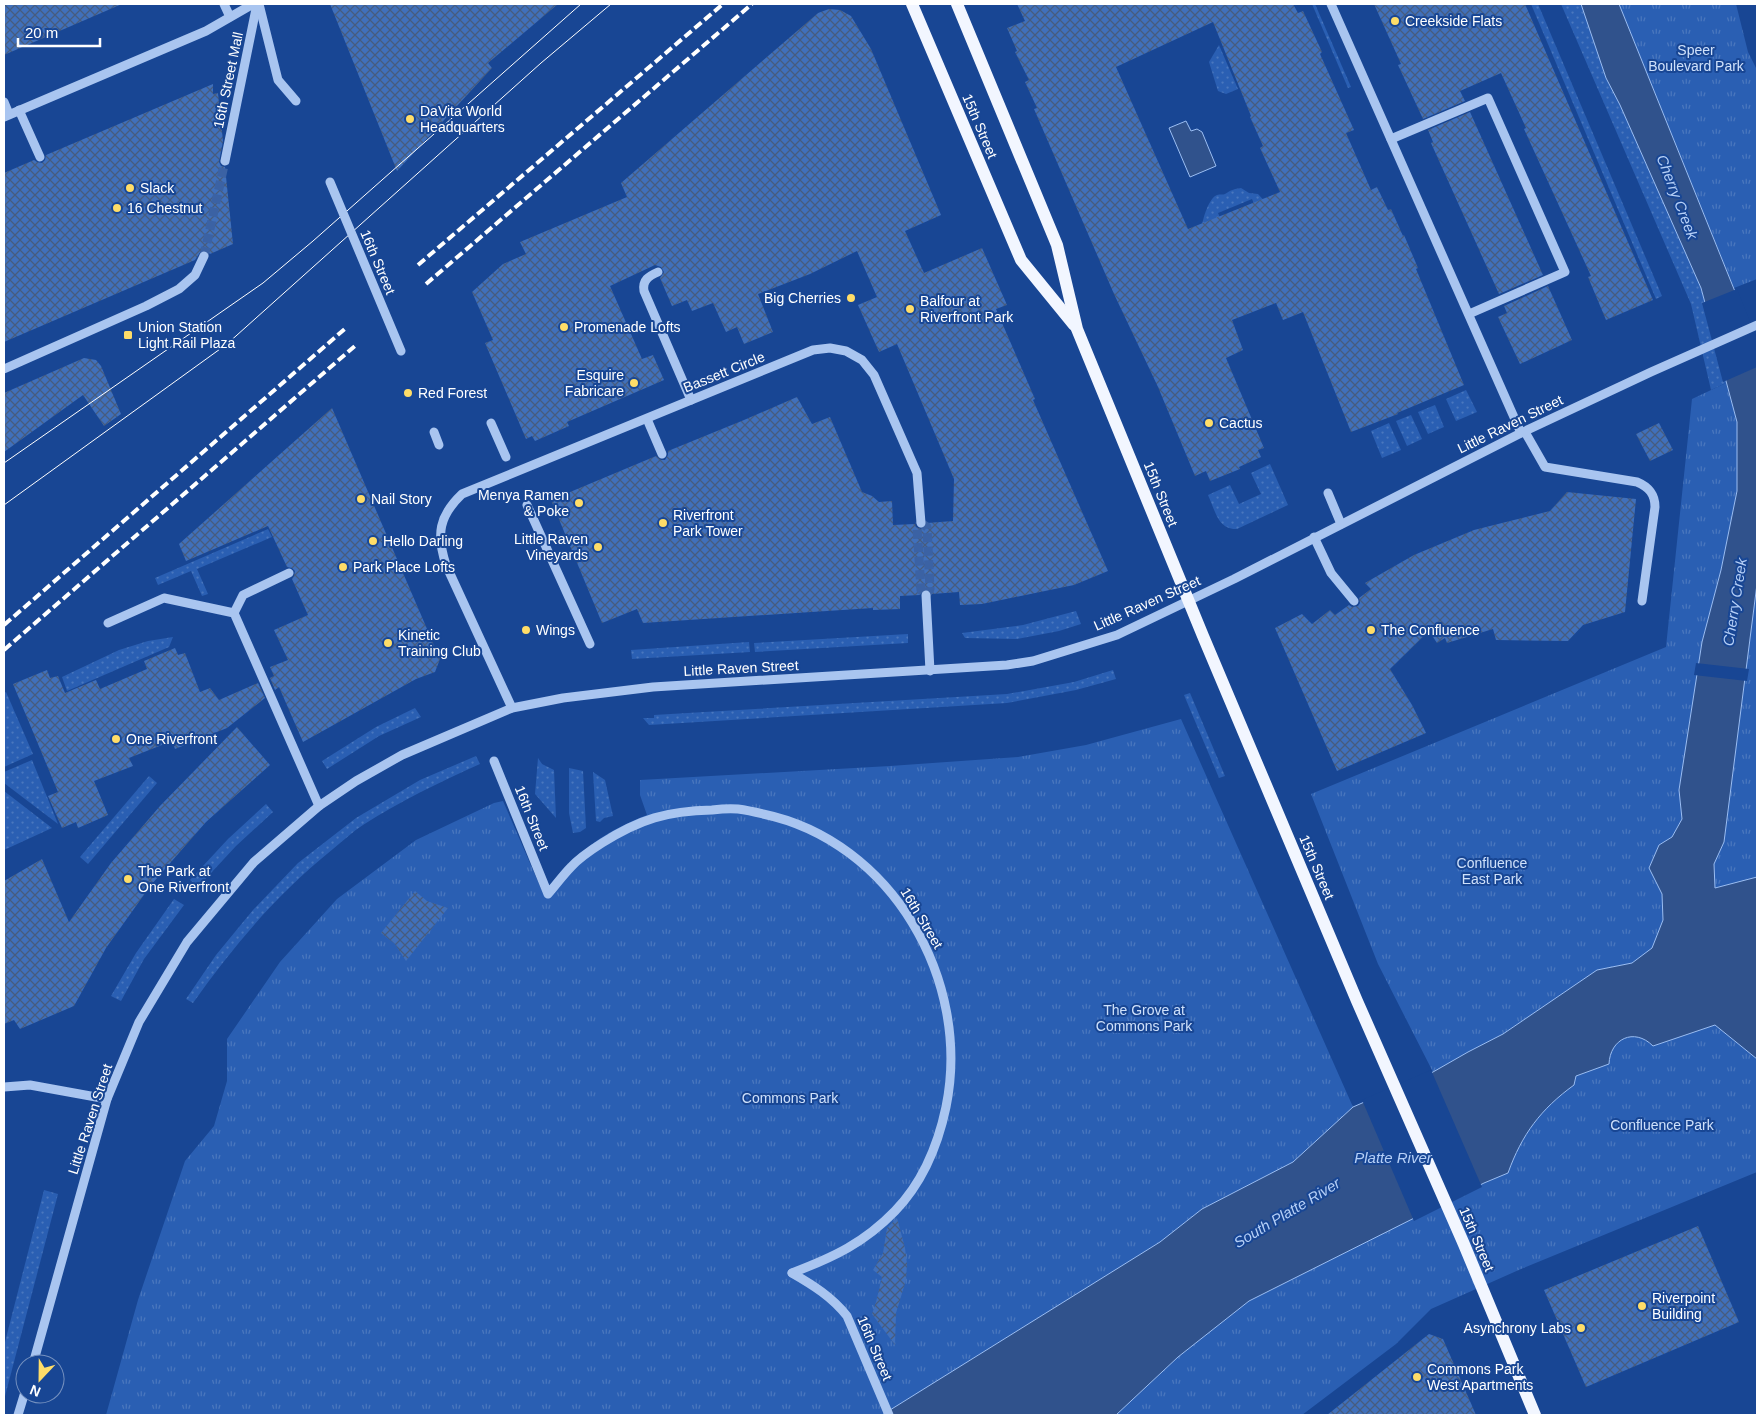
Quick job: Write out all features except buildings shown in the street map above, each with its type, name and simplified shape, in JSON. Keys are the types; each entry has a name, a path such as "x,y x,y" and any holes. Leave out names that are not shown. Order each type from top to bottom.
{"main road":[{"name":"15th Street","path":"912,4 1021,260 1077,329"},
{"name":"15th Street","path":"957,4 1057,245 1077,329 1188,600 1357,1001 1463,1242 1535,1415"}],"street":[{"path":"224,4 230,17"},
{"path":"4,102 6,116 206,31 253,4"},
{"path":"258,4 278,80 296,101"},
{"name":"16th Street Mall","path":"225,161 258,4"},
{"path":"1331,4 1523,433 1545,467 1637,482 1650,490 1654,498 1655,507 1642,601"},
{"path":"1391,139 1488,98 1492,106 1565,272 1469,314"},
{"path":"19,110 40,157"},
{"name":"16th Street","path":"330,182 401,352"},
{"path":"4,369 146,306 179,289 189,281 200,267 204,256"},
{"path":"658,272 643,283 644,291 691,400"},
{"name":"Little Raven Street","path":"36,1354 107,1099 139,1022 187,942 254,862 319,806 356,781 402,756 512,708 563,698 653,687 990,667 1033,661 1117,635 1523,433 1651,372 1757,325"},
{"name":"Bassett Circle","path":"512,708 446,565 440,548 440,533 444,518 451,505 462,494 814,350 822,348 838,349 862,360 874,375 917,473 921,523"},
{"path":"647,419 662,454"},
{"path":"491,423 506,457"},
{"path":"434,432 439,445"},
{"path":"1328,493 1340,524"},
{"path":"527,504 590,644"},
{"path":"1314,537 1331,573 1354,601"},
{"path":"234,613 243,596 289,573"},
{"path":"926,594 930,671"},
{"path":"108,623 164,598 234,613"},
{"path":"234,613 319,806"},
{"name":"16th Street","path":"494,761 548,894 576,862 625,829 661,815 693,810 739,809 785,819 817,832 846,850 869,869 903,908 928,952 942,988 948,1020 952,1052 949,1094 938,1140 919,1180 906,1198 887,1218 862,1240 837,1255 792,1273 820,1289 847,1316 889,1415"},
{"path":"4,1087 30,1085 107,1099"}],"green space":[{"path":"1312,4 1315,4 1351,87 1348,88"},
{"path":"1531,4 1538,4 1662,296 1656,299"},
{"path":"1561,4 1581,4 1606,78 1620,105 1701,288 1726,383 1711,390 1691,304"},
{"name":"Speer Boulevard Park","path":"1619,4 1736,4 1748,52 1757,70 1757,279 1734,288"},
{"path":"1219,45 1238,89 1226,94 1218,91 1209,62"},
{"path":"1241,188 1249,193 1258,194 1269,206 1264,227 1252,199 1218,213 1226,232 1202,226 1207,209 1214,197"},
{"name":"Confluence East Park","path":"1726,383 1737,422 1737,491 1721,570 1702,642 1679,790 1682,819 1672,837 1659,845 1649,867 1662,894 1663,920 1652,949 1632,963 1597,970 1503,1034 1433,1072 1378,964 1311,794 1666,647 1692,399"},
{"path":"1466,390 1477,412 1456,421 1446,399"},
{"path":"1435,405 1444,427 1428,434 1418,412"},
{"path":"1411,415 1422,439 1407,446 1396,421"},
{"path":"1389,423 1401,450 1382,458 1371,431"},
{"path":"1270,464 1288,505 1237,529 1221,523 1208,495 1230,485 1239,504 1261,494 1251,473"},
{"path":"268,529 272,537 197,569 208,594 202,596 191,571 158,585 155,578"},
{"path":"1757,584 1757,877 1715,888 1714,864 1724,842"},
{"path":"1076,611 1081,624 1059,631 1017,639 965,638 962,633 1023,625"},
{"path":"908,634 908,643 755,652 754,643"},
{"path":"173,637 169,647 67,691 62,677 119,650 148,641"},
{"path":"749,642 750,652 632,659 631,650"},
{"path":"1113,670 1116,679 1076,690 1007,703 649,725 643,718 654,718 654,715 1007,694 1074,682"},
{"path":"6,692 33,754 4,767 4,693"},
{"path":"1190,693 1225,776 1219,778 1184,695"},
{"path":"415,708 421,717 379,736 327,769 322,761 376,727"},
{"name":"Commons Park","path":"1181,719 1353,1107 1293,1162 1202,1209 1160,1242 882,1415 106,1415 138,1300 185,1161 214,1126 227,1081 227,1039 280,962 337,899 416,840 494,803 503,801 543,893 566,867 589,846 615,830 647,815 640,795 640,780 1018,757 1086,745"},
{"path":"476,756 480,764 435,785 377,816 363,825 313,866 257,921 193,1003 186,999 216,955 253,910 298,863 356,818 420,780"},
{"path":"538,758 542,764 554,770 556,818 535,794"},
{"path":"32,760 58,824 4,783 4,772"},
{"path":"569,768 583,771 586,828 580,832 573,833 569,813"},
{"path":"593,772 605,780 613,816 604,818 600,822 596,821"},
{"path":"149,776 157,783 88,864 80,857"},
{"path":"4,791 52,828 4,850"},
{"path":"266,804 273,812 236,846 198,887 190,880 228,839"},
{"path":"174,899 184,905 144,959 121,1001 111,996 136,953"},
{"name":"Confluence Park","path":"1715,1025 1757,1059 1757,1172 1521,1269 1431,1309 1396,1344 1302,1415 1116,1415 1178,1357 1249,1301 1484,1183 1508,1173 1526,1134 1542,1113 1574,1085 1576,1076 1609,1064 1610,1055 1614,1048 1624,1038 1638,1037 1646,1040 1653,1046"},
{"path":"44,1190 58,1194 4,1400 4,1346"}],"water":[{"name":"Platte River","path":"1581,4 1619,4 1757,346 1757,584 1724,842 1714,864 1715,888 1757,877 1757,1059 1715,1025 1653,1046 1646,1040 1638,1037 1624,1038 1614,1048 1610,1055 1609,1064 1576,1076 1574,1085 1542,1113 1526,1134 1508,1173 1484,1183 1249,1301 1178,1357 1116,1415 882,1415 1160,1242 1202,1209 1293,1162 1353,1107 1433,1072 1503,1034 1597,970 1632,963 1652,948 1663,920 1662,894 1649,868 1659,845 1672,837 1682,819 1679,790 1702,642 1721,570 1737,491 1737,422 1701,288 1620,105 1606,78"},
{"path":"1186,121 1191,131 1197,129 1202,132 1216,166 1190,177 1169,128"}],"pier":[{"path":"1737,289 1757,339 1757,367 1723,382 1702,303"},
{"path":"1696,663 1749,669 1747,681 1694,675"},
{"path":"1431,1070 1482,1187 1414,1221 1362,1100"}],"tunnel":[{"path":"204,256 225,161"},
{"path":"921,523 927,527 930,589 926,595 921,590 917,528 921,523"}],"tram line":[{"path":"4,463 263,283 581,4"},
{"path":"4,505 227,344 541,63 611,4"}],"railway":[{"path":"418,265 723,4"},
{"path":"426,284 752,4"},
{"path":"4,625 347,327"},
{"path":"4,650 356,345"}],"place":[{"name":"Creekside Flats","path":"1395,21"},
{"name":"DaVita World Headquarters","path":"410,119"},
{"name":"Slack","path":"130,188"},
{"name":"16 Chestnut","path":"117,208"},
{"name":"Big Cherries","path":"851,298"},
{"name":"Balfour at Riverfront Park","path":"910,309"},
{"name":"Promenade Lofts","path":"564,327"},
{"name":"Union Station Light Rail Plaza","path":"128,335"},
{"name":"Esquire Fabricare","path":"634,383"},
{"name":"Red Forest","path":"408,393"},
{"name":"Cactus","path":"1209,423"},
{"name":"Nail Story","path":"361,499"},
{"name":"Menya Ramen & Poke","path":"579,503"},
{"name":"Riverfront Park Tower","path":"663,523"},
{"name":"Hello Darling","path":"373,541"},
{"name":"Little Raven Vineyards","path":"598,547"},
{"name":"Park Place Lofts","path":"343,567"},
{"name":"Wings","path":"526,630"},
{"name":"The Confluence","path":"1371,630"},
{"name":"Kinetic Training Club","path":"388,643"},
{"name":"One Riverfront","path":"116,739"},
{"name":"The Park at One Riverfront","path":"128,879"},
{"name":"Riverpoint Building","path":"1642,1306"},
{"name":"Asynchrony Labs","path":"1581,1328"},
{"name":"Commons Park West Apartments","path":"1417,1377"}],"water label":[{"name":"Cherry Creek","path":"1677,197"},
{"name":"Cherry Creek","path":"1735,602"},
{"name":"South Platte River","path":"1287,1213"}],"park label":[{"name":"The Grove at Commons Park","path":"1144,1018"}]}
